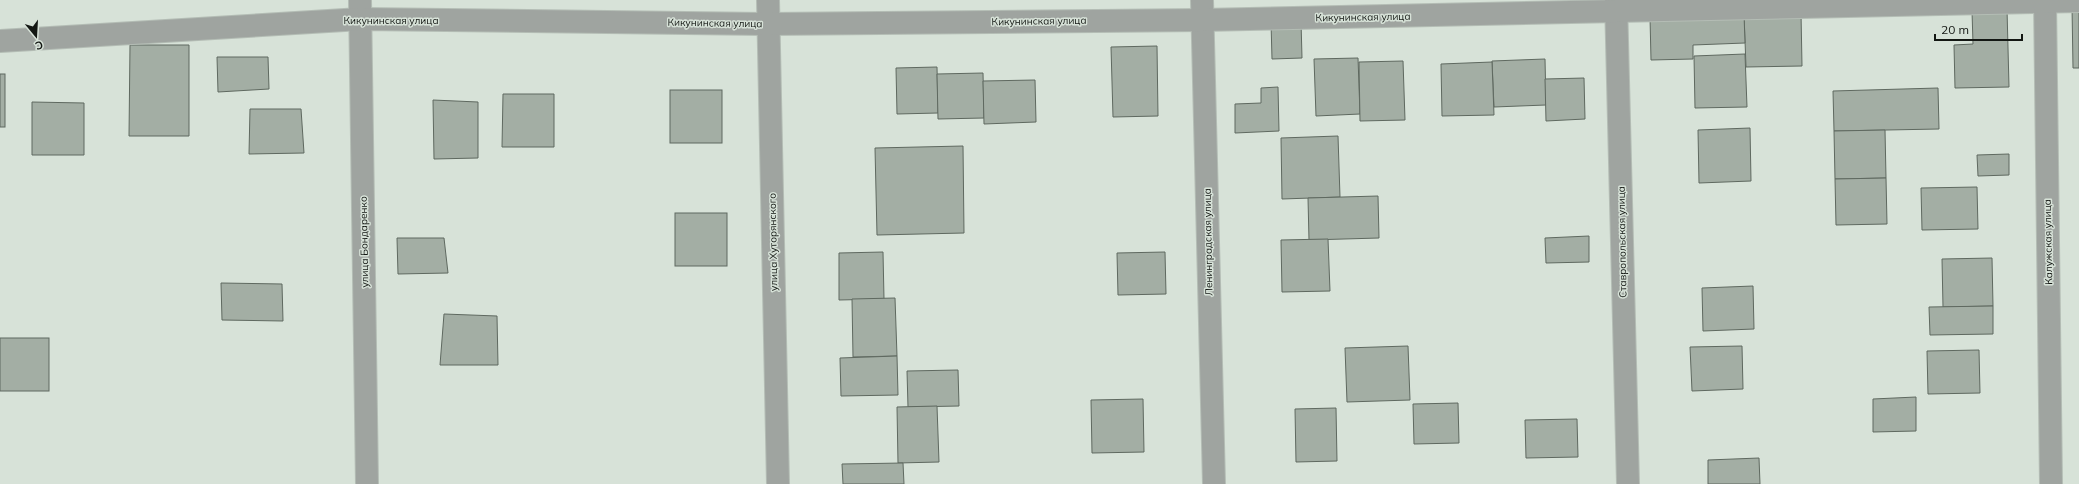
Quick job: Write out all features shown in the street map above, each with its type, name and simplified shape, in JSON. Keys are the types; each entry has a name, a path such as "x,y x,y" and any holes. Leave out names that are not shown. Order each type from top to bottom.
{"street":[{"name":"улица Хуторянского","path":"768,0 778,484"},
{"name":"Калужская улица","path":"2045,1 2051,484"},
{"name":"Кикунинская улица","path":"0,41 360,9 768,24 1203,10 2079,1"},
{"name":"Ставропольская улица","path":"1616,6 1628,484"},
{"name":"улица Бондаренко","path":"360,9 367,484"},
{"name":"Ленинградская улица","path":"1203,10 1214,484"}],"building":[{"path":"2072,6 2079,6 2079,68 2073,68"},
{"path":"2007,9 2009,87 1955,88 1954,45 1973,44 1972,11"},
{"path":"1801,13 1802,66 1746,67 1744,14"},
{"path":"1744,14 1745,43 1693,45 1693,59 1651,60 1650,17"},
{"path":"1301,21 1302,58 1272,59 1271,22"},
{"path":"130,45 189,45 189,136 129,136"},
{"path":"1157,46 1158,116 1113,117 1111,47"},
{"path":"1745,54 1747,107 1695,108 1694,56"},
{"path":"217,57 268,57 269,89 218,92"},
{"path":"1358,58 1360,114 1316,116 1314,59"},
{"path":"1545,59 1546,105 1494,107 1492,61"},
{"path":"1403,61 1405,120 1360,121 1359,62"},
{"path":"1492,62 1494,115 1442,116 1441,64"},
{"path":"937,67 938,113 897,114 896,68"},
{"path":"983,73 984,118 938,119 937,74"},
{"path":"0,74 5,74 5,127 0,127"},
{"path":"1584,78 1585,119 1546,121 1545,79"},
{"path":"1035,80 1036,122 984,124 983,81"},
{"path":"1278,87 1279,131 1235,133 1235,104 1261,103 1261,88"},
{"path":"1938,88 1939,129 1834,131 1833,91"},
{"path":"670,90 722,90 722,143 670,143"},
{"path":"503,94 554,94 554,147 502,147"},
{"path":"433,100 478,102 478,158 434,159"},
{"path":"32,102 84,103 84,155 32,155"},
{"path":"250,109 301,109 304,153 249,154"},
{"path":"1750,128 1751,181 1699,183 1698,130"},
{"path":"1885,130 1886,178 1835,179 1834,131"},
{"path":"1338,136 1340,197 1282,199 1281,138"},
{"path":"963,146 964,233 877,235 875,148"},
{"path":"2009,154 2009,175 1978,176 1977,155"},
{"path":"1886,178 1887,224 1836,225 1835,179"},
{"path":"1977,187 1978,229 1922,230 1921,188"},
{"path":"1378,196 1379,238 1309,240 1308,198"},
{"path":"675,213 727,213 727,266 675,266"},
{"path":"1589,236 1589,262 1546,263 1545,238"},
{"path":"397,238 444,238 448,273 398,274"},
{"path":"1328,239 1330,291 1282,292 1281,240"},
{"path":"883,252 884,299 839,300 839,253"},
{"path":"1165,252 1166,294 1118,295 1117,253"},
{"path":"1992,258 1993,306 1943,307 1942,259"},
{"path":"221,283 282,284 283,321 222,320"},
{"path":"1753,286 1754,329 1703,331 1702,288"},
{"path":"895,298 897,356 853,357 852,299"},
{"path":"1993,306 1993,334 1930,335 1929,307"},
{"path":"444,314 497,316 498,365 440,365"},
{"path":"0,338 49,338 49,391 0,391"},
{"path":"1408,346 1410,400 1347,402 1345,348"},
{"path":"1742,346 1743,389 1692,391 1690,347"},
{"path":"1979,350 1980,393 1928,394 1927,351"},
{"path":"897,356 898,395 841,396 840,358"},
{"path":"958,370 959,406 908,407 907,371"},
{"path":"1916,397 1916,431 1873,432 1873,399"},
{"path":"1143,399 1144,452 1092,453 1091,400"},
{"path":"1458,403 1459,443 1414,444 1413,404"},
{"path":"937,406 939,462 898,463 897,407"},
{"path":"1336,408 1337,461 1296,462 1295,409"},
{"path":"1577,419 1578,457 1526,458 1525,420"},
{"path":"1759,458 1760,484 1708,484 1708,460"},
{"path":"903,463 904,484 843,484 842,464"}]}
